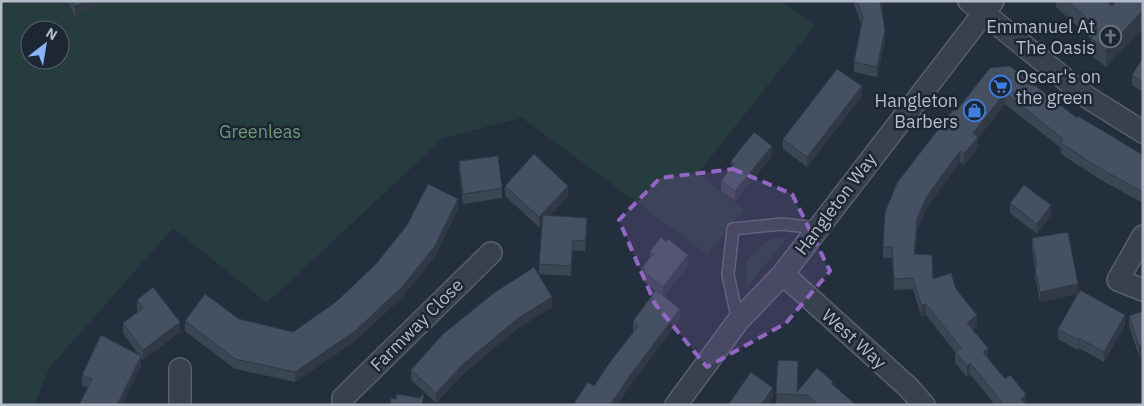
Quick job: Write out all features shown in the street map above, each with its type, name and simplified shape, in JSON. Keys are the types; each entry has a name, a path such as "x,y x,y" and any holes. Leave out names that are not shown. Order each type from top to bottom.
{"street":[{"path":"982,5 1087,97 1143,132"},
{"name":"Hangleton Way","path":"676,405 738,321 783,274 982,5"},
{"path":"1143,236 1118,280 1143,290"},
{"name":"Farmway Close","path":"339,403 490,253"},
{"name":"West Way","path":"783,274 908,388 924,405"},
{"path":"180,369 180,405"}],"lane":[{"path":"738,321 728,275 733,229 782,224 818,228"}],"highlighted area":[{"path":"733,169 792,194 830,271 786,323 707,367 655,304 619,220 660,178"}],"green space":[{"name":"Greenleas","path":"1,1 782,1 815,26 698,173 744,210 707,254 522,118 443,138 267,303 173,228 50,367 34,405 1,405"},
{"path":"788,236 746,289 746,261 766,241"}],"building":[{"path":"73,1 86,1 75,6"},
{"path":"857,1 880,1 885,30 877,67 854,62 863,17"},
{"path":"1068,1 1107,1 1112,6 1116,1 1143,1 1143,10 1106,50 1091,38 1098,29"},
{"path":"1143,58 1143,82 1132,75"},
{"path":"1010,66 1077,118 1078,116 1143,155 1143,192 1101,169 1061,143 1063,139 1005,93 973,133 978,137 964,154 960,151 927,196 917,219 914,254 932,255 933,279 951,273 956,289 977,315 967,323 988,348 983,352 1005,379 1010,375 1026,394 1021,399 1026,405 1004,405 970,363 967,366 955,352 961,348 926,304 921,305 913,278 894,279 892,247 883,247 885,212 897,183 953,110 956,111 990,68"},
{"path":"837,69 862,86 807,157 783,139"},
{"path":"754,132 772,146 735,191 721,181 734,164 731,161"},
{"path":"534,154 568,186 539,217 505,186"},
{"path":"498,156 502,188 463,194 459,161"},
{"path":"428,184 458,199 435,246 402,287 355,331 295,372 235,359 185,321 205,294 239,319 293,332 336,302 376,264 407,225"},
{"path":"1024,185 1051,205 1037,224 1010,203"},
{"path":"543,215 587,218 585,241 573,240 571,266 539,264"},
{"path":"1068,232 1078,284 1040,292 1032,238"},
{"path":"661,237 666,242 668,239 688,255 663,287 644,272 645,270 642,268 653,254 650,251"},
{"path":"534,267 552,297 517,319 462,365 436,393 411,370 443,334 494,293"},
{"path":"153,287 180,322 143,350 123,323 143,308 137,300"},
{"path":"656,290 680,309 610,405 573,405 588,382 594,386 638,326 633,321"},
{"path":"1080,290 1125,315 1104,352 1058,329"},
{"path":"1143,311 1143,345 1139,346 1129,316"},
{"path":"101,335 141,356 117,405 79,405 92,379 82,375"},
{"path":"778,360 798,361 797,392 817,368 856,405 818,405 807,395 776,394"},
{"path":"751,372 773,388 761,405 728,405"},
{"path":"424,393 422,405 390,405 391,398 396,399 397,394 420,398"}],"place":[{"name":"Emmanuel At The Oasis","path":"1111,37"},
{"name":"Oscar's on the green","path":"1000,87"},
{"name":"Hangleton Barbers","path":"974,111"}]}
